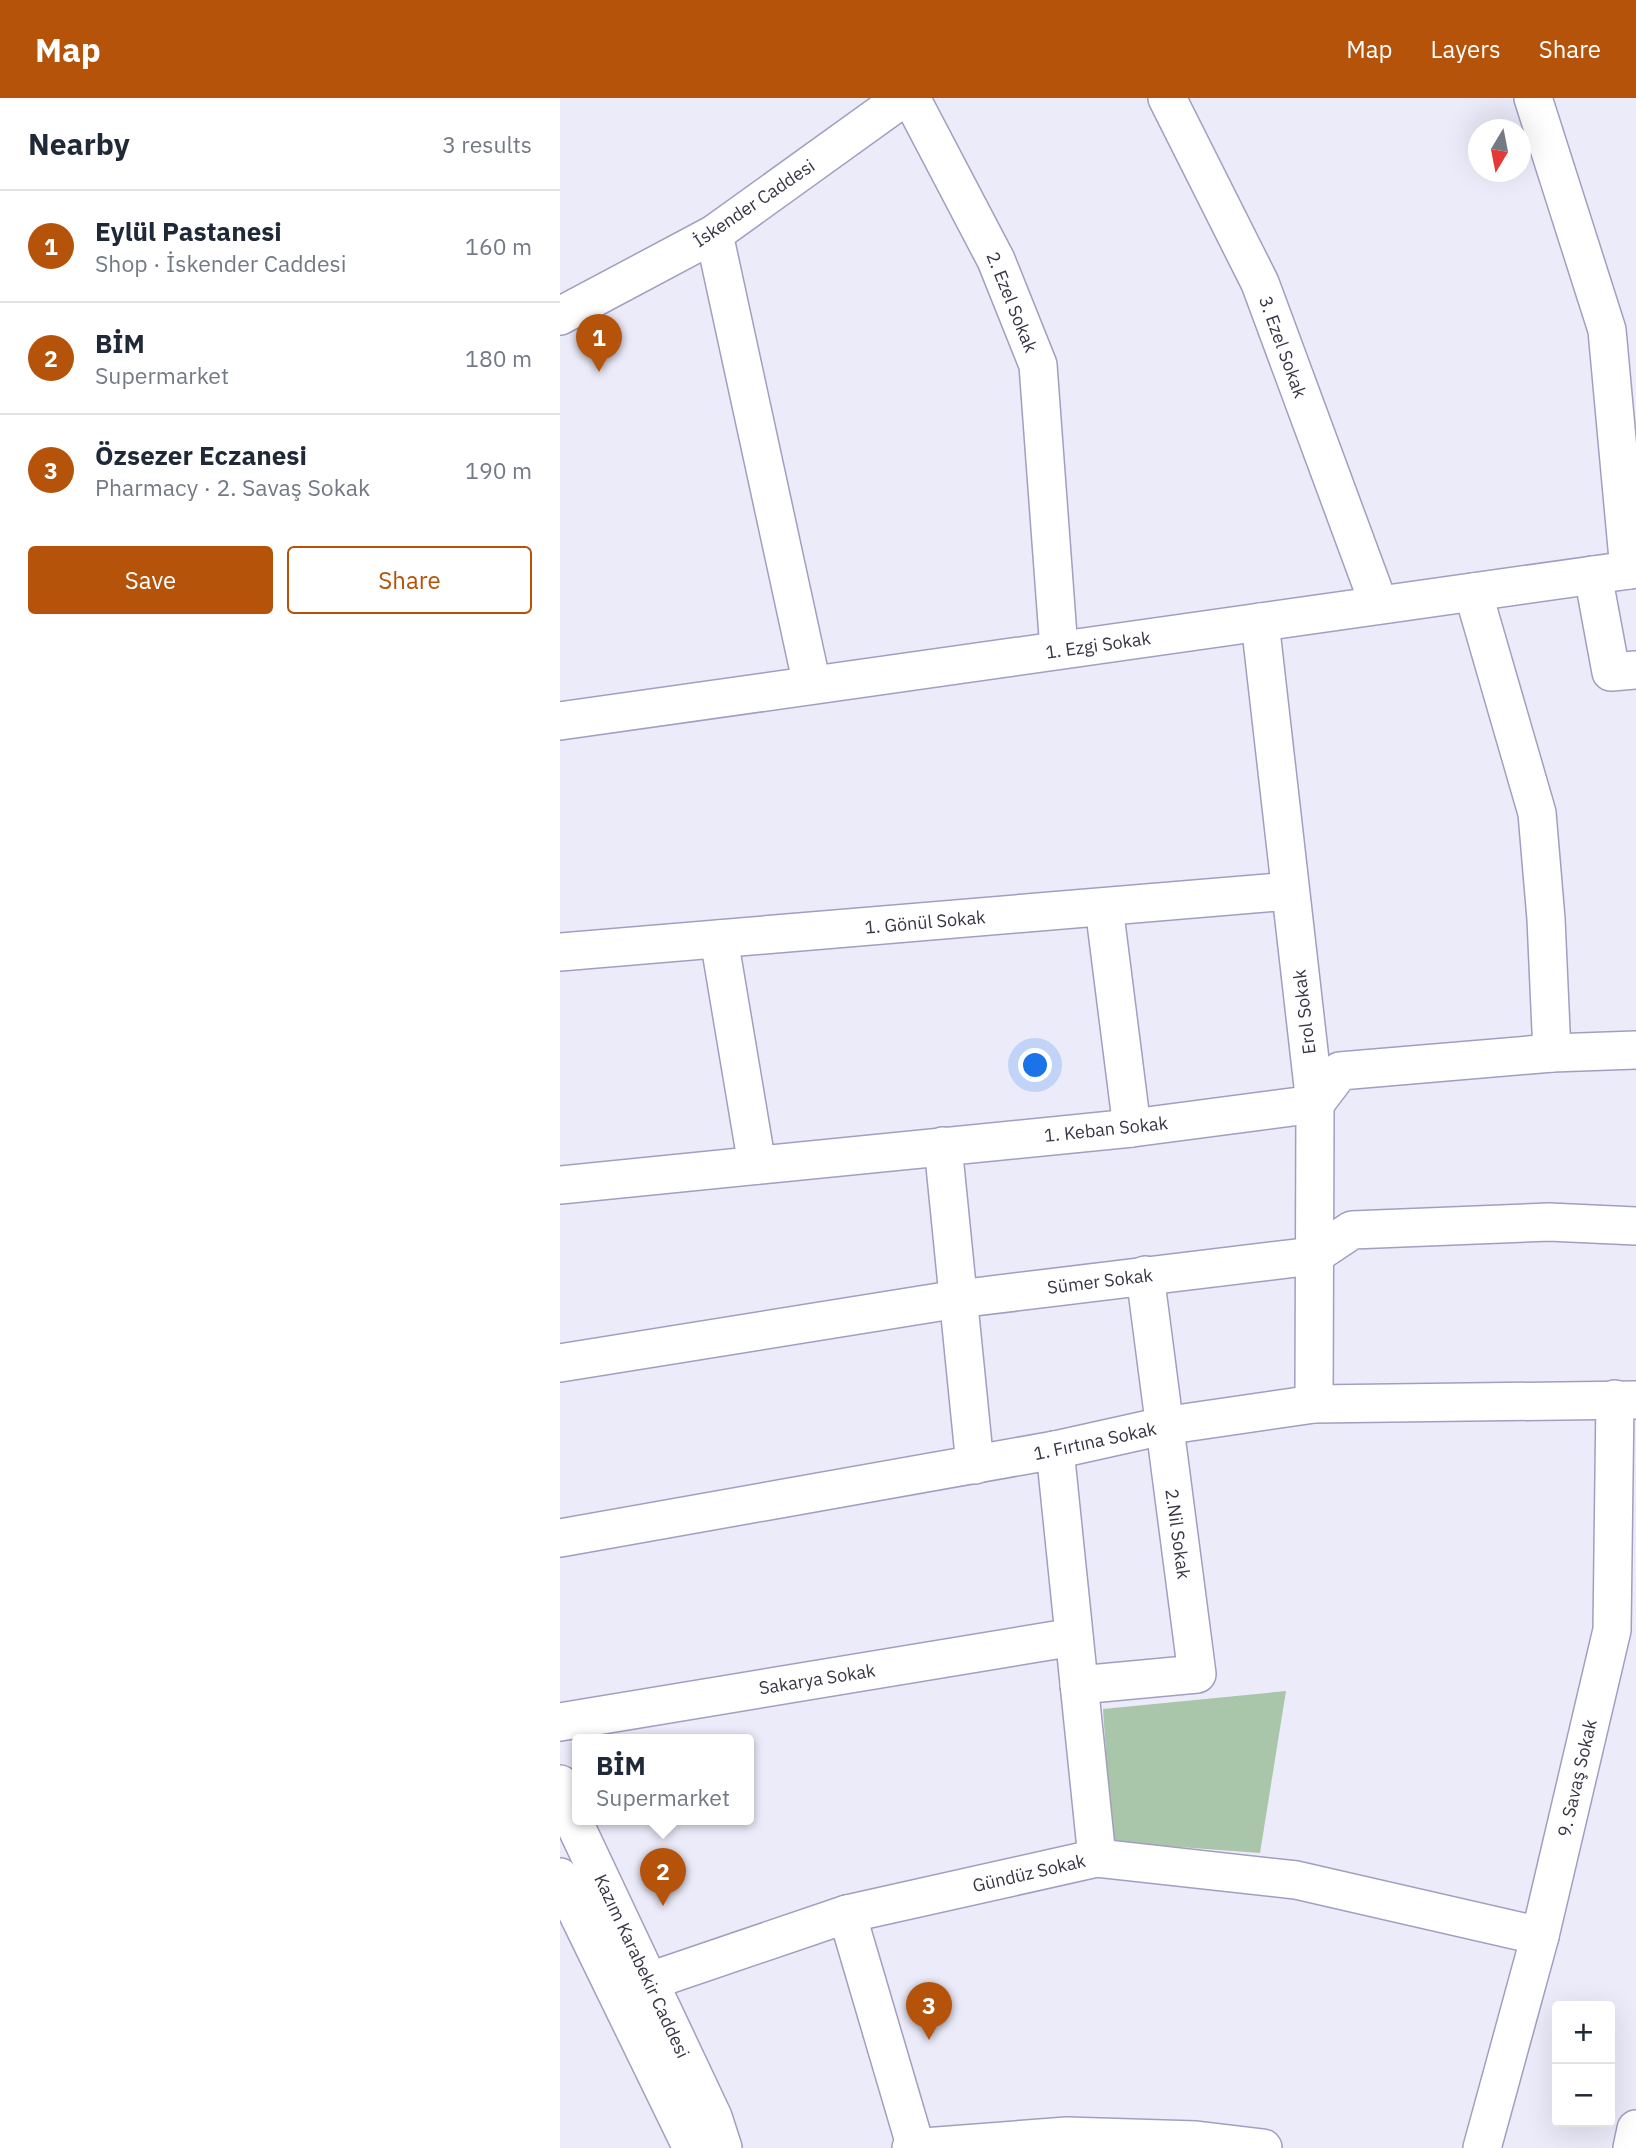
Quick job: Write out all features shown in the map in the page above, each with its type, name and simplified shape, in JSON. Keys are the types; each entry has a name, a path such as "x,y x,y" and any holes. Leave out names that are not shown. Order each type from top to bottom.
{"street":[{"name":"İskender Caddesi","path":"560,316 714,234 903,98"},
{"name":"2. Ezel Sokak","path":"911,98 996,260 1038,365 1059,650"},
{"name":"3. Ezel Sokak","path":"1167,98 1259,283 1379,605"},
{"path":"1536,99 1607,330 1632,570"},
{"path":"714,234 812,685"},
{"name":"1. Ezgi Sokak","path":"560,721 1632,570"},
{"path":"1593,575 1623,671"},
{"path":"1474,592 1537,813 1546,919 1552,1053"},
{"name":"Erol Sokak","path":"1260,622 1315,1104 1314,1404"},
{"name":"1. Gönül Sokak","path":"560,952 1290,891"},
{"path":"1104,907 1132,1128"},
{"path":"719,939 757,1165"},
{"path":"1315,1104 1340,1071 1552,1053 1636,1050"},
{"name":"1. Keban Sokak","path":"560,1185 1132,1128 1315,1104"},
{"path":"943,1146 975,1465"},
{"name":"Sümer Sokak","path":"560,1363 958,1299 1313,1256 1352,1230 1549,1222 1636,1226"},
{"name":"2.Nil Sokak","path":"1079,1685 1197,1674 1145,1275"},
{"name":"1. Fırtına Sokak","path":"560,1538 975,1465 1163,1426 1314,1404 1625,1400"},
{"name":"9. Savaş Sokak","path":"1482,2148 1624,1633 1625,1400"},
{"path":"1055,1450 1097,1858"},
{"name":"Sakarya Sokak","path":"560,1722 1073,1637"},
{"name":"Kazım Karabekir Caddesi","path":"560,1784 563,1799 572,1818"},
{"name":"Kazım Karabekir Caddesi","path":"575,1825 713,2117 723,2148"},
{"name":"Gündüz Sokak","path":"650,1981 846,1914 1097,1858 1296,1880 1540,1936"},
{"name":"Kazım Karabekir Caddesi","path":"560,1877 692,2148"},
{"path":"846,1914 914,2148 1196,2140 1263,2148"},
{"path":"1632,2148 1636,2129"}],"green space":[{"path":"1286,1691 1260,1853 1112,1842 1103,1709"}],"place":[{"name":"Eylül Pastanesi","path":"599,372"},
{"name":"BİM","path":"663,1906"},
{"name":"Özsezer Eczanesi","path":"929,2040"}]}
